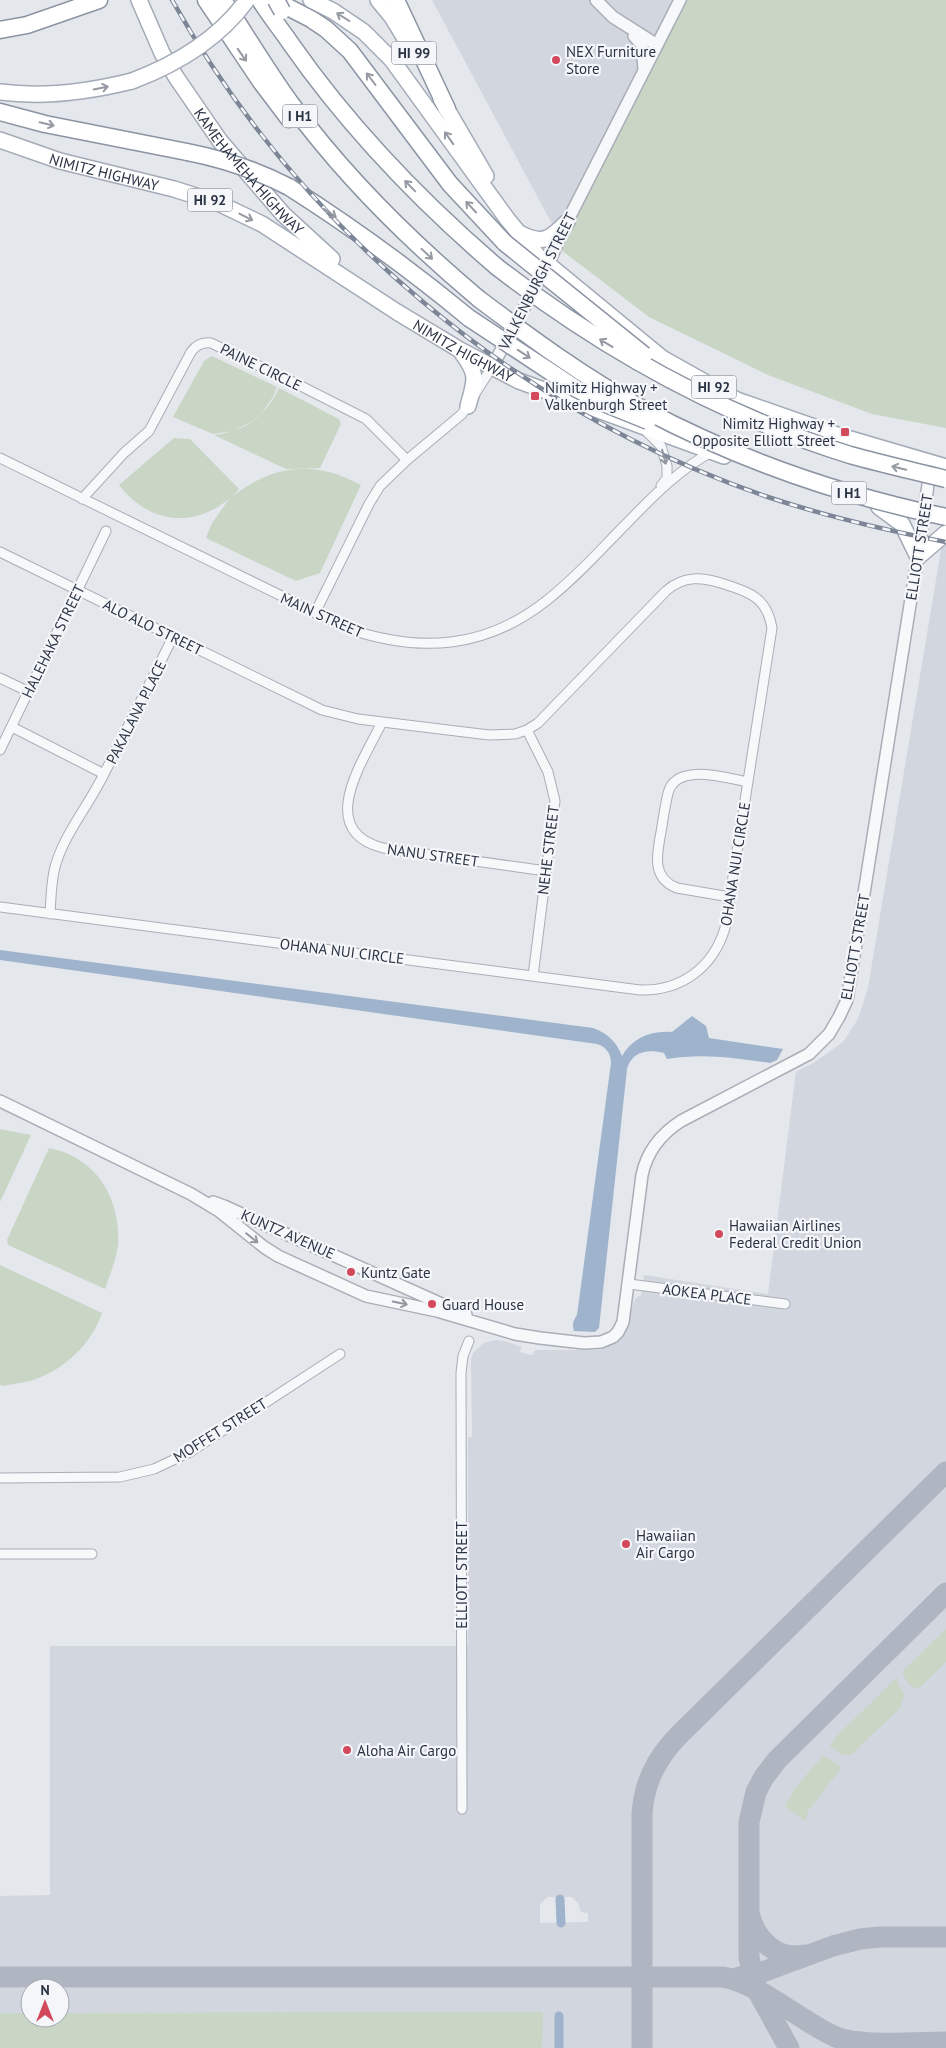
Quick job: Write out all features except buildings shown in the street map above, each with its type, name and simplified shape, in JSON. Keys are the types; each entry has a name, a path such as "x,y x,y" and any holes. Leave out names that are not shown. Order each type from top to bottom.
{"highway":[{"path":"0,30 27,24 99,0"},
{"path":"206,0 260,82 315,151 392,221"},
{"name":"I H1","path":"223,0 292,105 331,154 392,221 479,299 584,374 634,404 755,462 843,492 946,517"},
{"path":"396,0 447,109"},
{"path":"267,2 311,19 326,29 350,51 450,184 505,243 640,352 710,401"},
{"name":"I H1","path":"267,2 369,144 430,207 497,267 564,316 634,359 710,401 754,420 850,455 946,479"},
{"path":"0,112 45,124 229,161 268,176 289,187 353,228 400,262 469,318 575,388 601,402 755,462"}],"main road":[{"path":"0,24 38,15 79,0"},
{"name":"HI 92","path":"312,0 333,11 364,32 392,60 508,220 547,265 662,358 737,400 840,436 946,467"},
{"name":"HI 99","path":"378,0 401,31 477,158 508,220"},
{"path":"0,92 59,94 85,92 132,81 160,70 191,53 222,28 267,2"},
{"name":"KAMEHAMEHA HIGHWAY","path":"141,3 162,53 176,77 220,141 256,185 307,238 396,312"},
{"name":"NIMITZ HIGHWAY","path":"0,140 60,161 174,189 218,203 262,224 396,312 460,350 527,384 798,483 879,508 946,521"},
{"path":"518,232 529,238 547,239 552,237 567,222"},
{"path":"460,350 473,368 475,381 468,406"},
{"path":"879,508 902,524 918,557 946,533"}],"street":[{"path":"596,0 613,17 657,45"},
{"name":"VALKENBURGH STREET","path":"315,613 369,504 380,486 407,460 462,414 492,367 547,265 680,0"},
{"path":"629,28 630,33 642,45 644,70"},
{"name":"PAINE CIRCLE","path":"82,499 124,453 149,430 191,352 195,347 206,342 295,383 366,420 407,460"},
{"name":"MAIN STREET","path":"638,423 661,446 666,466 667,478 653,496"},
{"name":"MAIN STREET","path":"0,458 349,629 407,644 432,644 458,641 496,631 523,618 547,601 653,496 693,462 713,451"},
{"name":"ELLIOTT STREET","path":"477,1322 515,1334 584,1343 601,1342 613,1336 622,1327 642,1175 646,1159 654,1145 666,1132 681,1121 809,1054 829,1034 844,1008 849,990 931,464"},
{"name":"HALEHAKA STREET","path":"0,750 106,531"},
{"name":"ALO ALO STREET","path":"0,552 306,703"},
{"name":"OHANA NUI CIRCLE","path":"0,907 640,990 674,986 684,981 703,968 717,950 725,928 772,635 771,621 762,603 751,594 707,578 688,579 670,587 546,716 527,730 515,734 489,735 340,716 306,703"},
{"name":"PAKALANA PLACE","path":"12,727 104,774 173,637"},
{"path":"0,678 27,691"},
{"name":"NANU STREET","path":"382,722 351,786 347,799 349,819 359,836 370,844 382,848 546,871"},
{"name":"NEHE STREET","path":"527,730 548,772 554,791 554,810 533,976"},
{"path":"50,914 55,868 60,855 81,813 104,774"},
{"path":"730,897 677,888 670,885 660,873 657,857 668,794 671,786 677,780 684,776 696,774 748,782"},
{"name":"KUNTZ AVENUE","path":"0,1101 199,1198 224,1206 448,1306 477,1322"},
{"name":"KUNTZ AVENUE","path":"199,1198 278,1256 366,1296 477,1322"},
{"name":"AOKEA PLACE","path":"629,1284 784,1304"},
{"name":"ELLIOTT STREET","path":"462,1809 461,1373 463,1356 469,1341"},
{"name":"MOFFET STREET","path":"0,1478 120,1477 154,1469 190,1452 340,1354"},
{"path":"0,1554 92,1554"}],"shaded area":[{"path":"432,0 676,0 566,219 552,224"},
{"path":"942,544 946,545 946,2048 0,2048 0,1896 50,1895 50,1646 468,1646 468,1437 472,1437 471,1358 474,1352 484,1343 495,1340 522,1347 520,1352 530,1355 534,1354 535,1350 596,1350 608,1346 621,1338 629,1326 632,1305 636,1298 641,1295 644,1275 768,1294 796,1072 815,1062 843,1042 858,1019 868,988","holes":["548,1897 572,1897 578,1903 581,1912 588,1913 588,1922 540,1923 540,1904"]}],"green space":[{"path":"680,0 946,0 946,428 872,414 768,375 649,317 556,246"},
{"path":"212,356 277,387 273,397 261,414 234,431 213,434 173,417 204,361"},
{"path":"279,388 339,419 341,424 320,468 286,469 214,435 235,430 253,421 268,407"},
{"path":"174,438 190,439 239,489 233,496 248,485 264,477 295,469 327,472 361,485 320,573 296,581 206,538 212,523 229,499 215,509 200,515 186,518 171,518 143,507 131,498 119,485"},
{"path":"0,1129 31,1135 0,1202"},
{"path":"49,1148 80,1160 102,1182 110,1196 118,1228 118,1245 105,1289 8,1245 7,1240"},
{"path":"0,1265 102,1313 83,1346 64,1364 42,1377 3,1386 0,1385"},
{"path":"946,1629 946,1662 920,1687 911,1686 902,1672"},
{"path":"896,1678 904,1695 900,1708 851,1755 843,1755 830,1746 837,1736"},
{"path":"823,1755 842,1767 808,1811 805,1821 785,1806 794,1790"},
{"path":"543,2012 542,2048 0,2048 0,2013 20,2013 20,2028 70,2028 70,2013"}],"water":[{"path":"0,950 593,1028 611,1039 622,1056 631,1044 643,1036 657,1032 672,1032 692,1016 706,1026 709,1038 783,1049 777,1060 770,1063 706,1056 667,1059 664,1053 652,1051 637,1055 629,1063 599,1328 595,1332 574,1331 573,1323 577,1315 611,1063 609,1053 603,1047 597,1044 0,960"}],"waterway":[{"path":"560,1899 561,1923"},
{"path":"559,2016 559,2048"}],"taxiway":[{"path":"642,2048 642,1814 645,1792 652,1772 663,1754 678,1736 946,1472"},
{"path":"789,2048 758,1992 749,1958 749,1822 756,1792 764,1777 777,1760 946,1593"},
{"path":"750,1916 757,1933 769,1947 785,1955 804,1955"},
{"path":"739,1977 760,1973 833,1946 860,1939 879,1937 946,1937"},
{"path":"0,1977 722,1977 750,1986 823,2030 846,2040 874,2043 946,2042"}],"railway":[{"path":"172,0 224,84 284,162 350,235 423,302 502,362 585,415 673,459 765,496 810,510 900,533 946,542"}],"place":[{"name":"NEX Furniture Store","path":"556,60"},
{"name":"Nimitz Highway + Valkenburgh Street","path":"535,396"},
{"name":"Nimitz Highway + Opposite Elliott Street","path":"845,432"},
{"name":"Hawaiian Airlines Federal Credit Union","path":"719,1234"},
{"name":"Kuntz Gate","path":"351,1272"},
{"name":"Guard House","path":"432,1304"},
{"name":"Hawaiian Air Cargo","path":"626,1544"},
{"name":"Aloha Air Cargo","path":"347,1750"}]}
